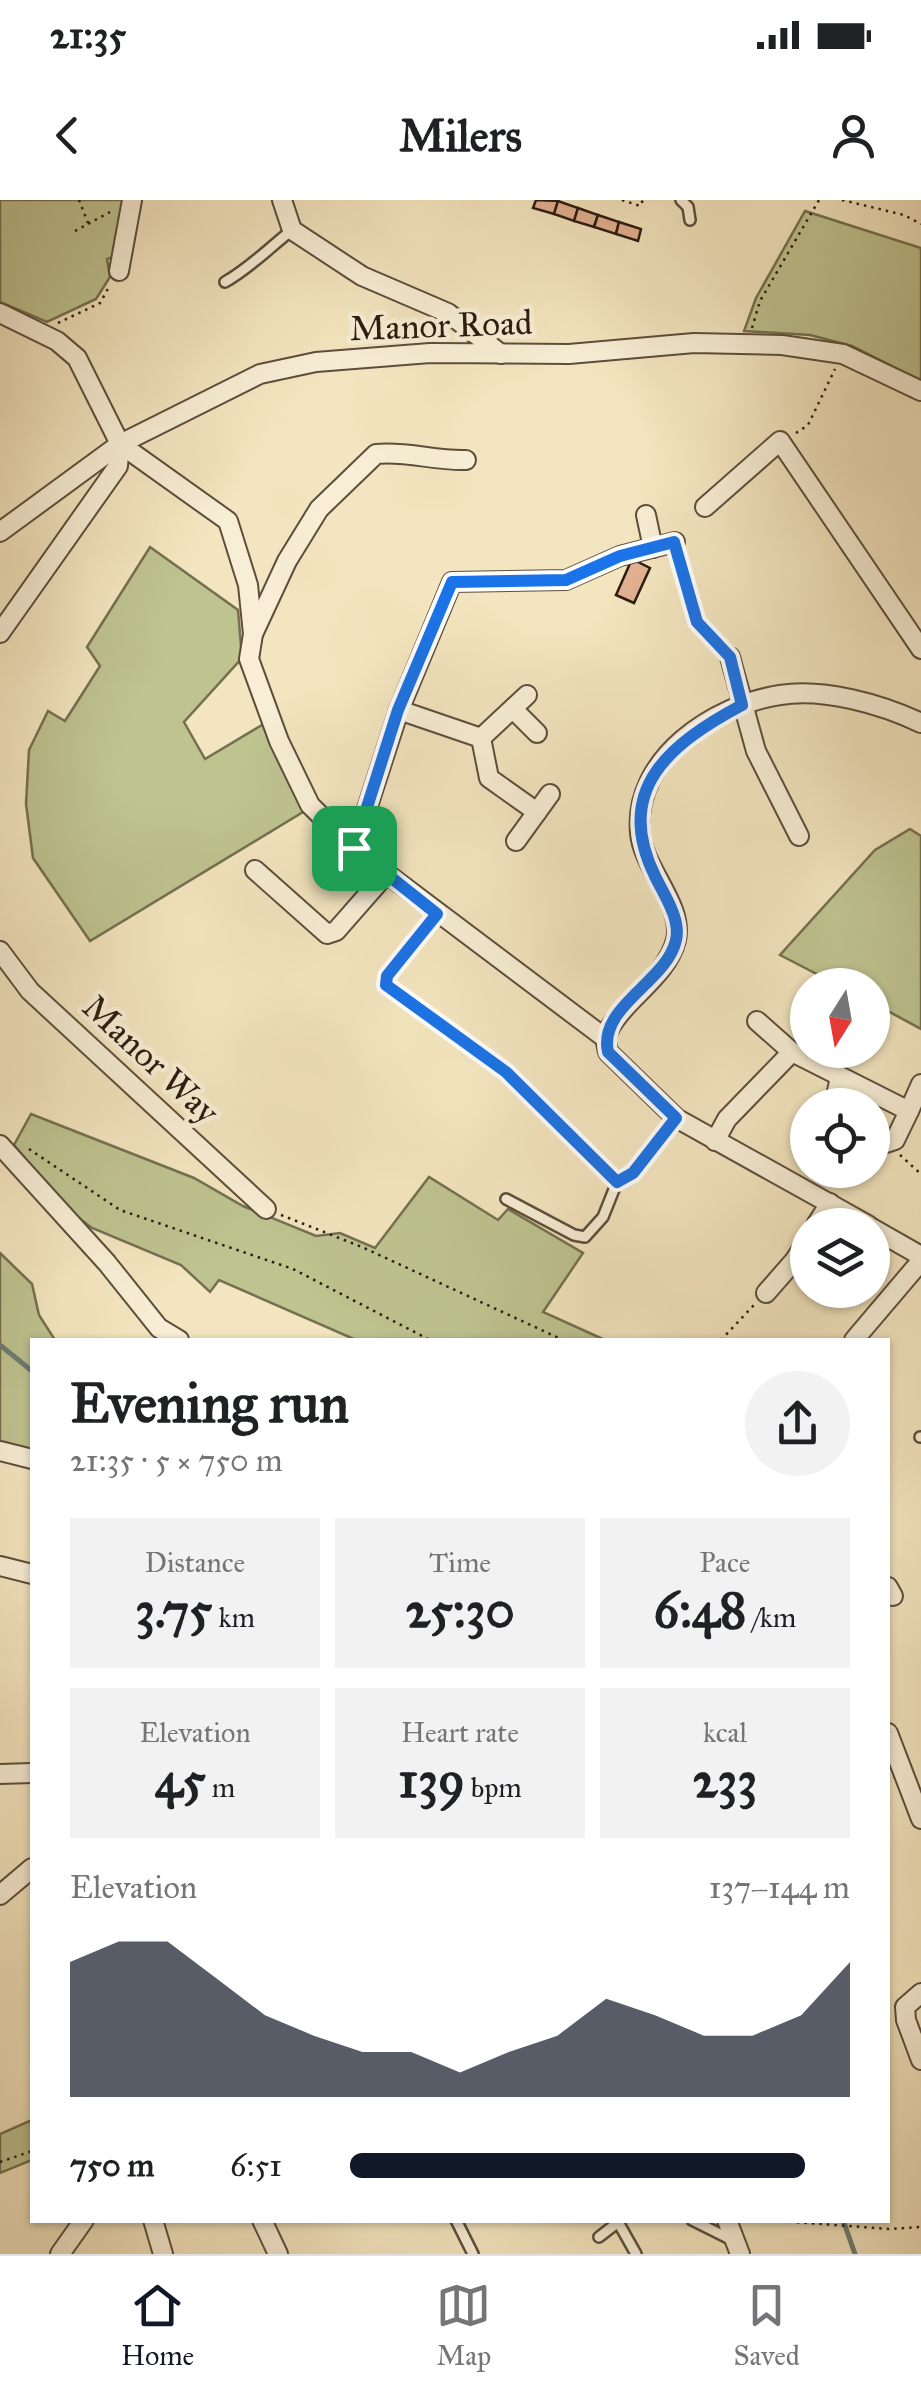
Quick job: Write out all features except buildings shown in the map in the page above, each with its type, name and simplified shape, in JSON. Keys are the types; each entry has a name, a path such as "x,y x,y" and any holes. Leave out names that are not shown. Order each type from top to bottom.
{"street":[{"path":"282,200 292,230 362,276 448,313 501,354"},
{"path":"119,271 123,204"},
{"path":"0,313 40,331 77,358 120,444 228,522 248,585 253,634 249,659 279,741 310,805 386,874 605,1038"},
{"name":"Manor Road","path":"0,532 120,444 260,374 316,362 430,353 568,354 694,344 750,344 842,354 921,391"},
{"path":"705,507 780,441 921,649"},
{"path":"0,633 118,466 120,444"},
{"path":"253,634 287,561 319,510 376,454 415,452 434,461 466,460"},
{"path":"646,515 654,548"},
{"path":"354,848 398,710 452,582 566,580 620,556 674,542"},
{"path":"730,657 756,751 799,836"},
{"path":"839,1208 676,1118 608,1052 605,1038 610,1024 670,958 677,936 673,914 650,867 640,834 641,803 655,769 680,741 742,705 782,694 833,696 921,722"},
{"path":"481,738 527,695"},
{"path":"513,708 537,733"},
{"path":"398,710 481,738"},
{"path":"481,738 488,778 537,812"},
{"path":"516,841 550,794"},
{"path":"256,870 327,934 336,931 386,874"},
{"name":"Manor Way","path":"0,951 30,991 266,1209"},
{"path":"758,1021 790,1050"},
{"path":"715,1140 727,1119 790,1054"},
{"path":"823,1068 908,1112"},
{"path":"838,1088 840,1077"},
{"path":"890,1140 895,1140 921,1084"},
{"path":"0,1145 108,1263 159,1328 176,1338"},
{"path":"827,1208 830,1203"},
{"path":"856,1338 921,1258 890,1239"},
{"path":"766,1292 790,1265"},
{"path":"0,1451 30,1458"},
{"path":"0,1566 30,1574"},
{"path":"890,1737 914,1782 921,1819"},
{"path":"0,1774 30,1773"},
{"path":"0,1895 30,1870"},
{"path":"921,1993 912,1996 905,2008 921,2060"},
{"path":"60,2254 82,2223"},
{"path":"153,2223 163,2254"},
{"path":"263,2223 278,2254"},
{"path":"728,2223 737,2248"}],"lane":[{"path":"681,200 688,207 690,220"},
{"path":"226,282 249,269 257,256 292,230"},
{"path":"437,914 387,976 386,985 506,1072 617,1182"},
{"path":"506,1199 585,1237 603,1217 617,1182 633,1173 676,1118"},
{"path":"458,2223 473,2254"},
{"path":"599,2238 618,2223"},
{"path":"621,2223 636,2254"},
{"path":"697,2223 737,2248"}],"path":[{"path":"80,200 88,224"},
{"path":"622,200 640,206 643,200"},
{"path":"750,344 760,301 819,200"},
{"path":"842,200 904,215 921,224"},
{"path":"75,232 123,204"},
{"path":"40,331 100,303 119,271"},
{"path":"780,441 808,425 842,354"},
{"path":"674,542 697,622 730,657"},
{"path":"21,1144 120,1210 294,1269 426,1338"},
{"path":"890,1149 921,1174"},
{"path":"266,1209 362,1247 559,1338"},
{"path":"723,1338 766,1292"},
{"path":"0,2162 30,2152"},
{"path":"808,2223 890,2229 921,2227"}],"green space":[{"path":"0,200 126,200 118,255 107,259 110,277 96,299 47,322 0,302"},
{"path":"805,211 921,248 921,381 852,346 810,335 744,331 756,298"},
{"path":"150,547 238,610 242,658 184,722 205,759 267,722 308,809 90,941 33,858 26,804 29,750 48,711 65,721 100,666 87,647"},
{"path":"910,829 921,836 921,1029 890,1012 890,968 805,968 780,955 875,850"},
{"path":"31,1114 194,1178 243,1206 316,1236 340,1233 375,1248 429,1177 498,1220 508,1209 583,1253 543,1312 601,1338 351,1338 219,1280 210,1292 181,1265 92,1228 67,1209 14,1145"},
{"path":"0,1253 32,1284 39,1315 54,1338 30,1338 30,1450 0,1442"},
{"path":"30,2121 30,2161 0,2173 0,2134"}],"waterway":[{"path":"0,1345 30,1369"},
{"path":"844,2223 855,2254"}],"route":[{"path":"674,542 697,622 730,657 742,705 680,741 655,769 641,803 640,834 650,867 673,914 677,936 670,958 610,1024 605,1038 608,1052 676,1118 633,1173 617,1182 540,1110 506,1072 386,985 387,976 437,914 354,848 398,710 452,582 566,580 620,556 674,542"}]}
